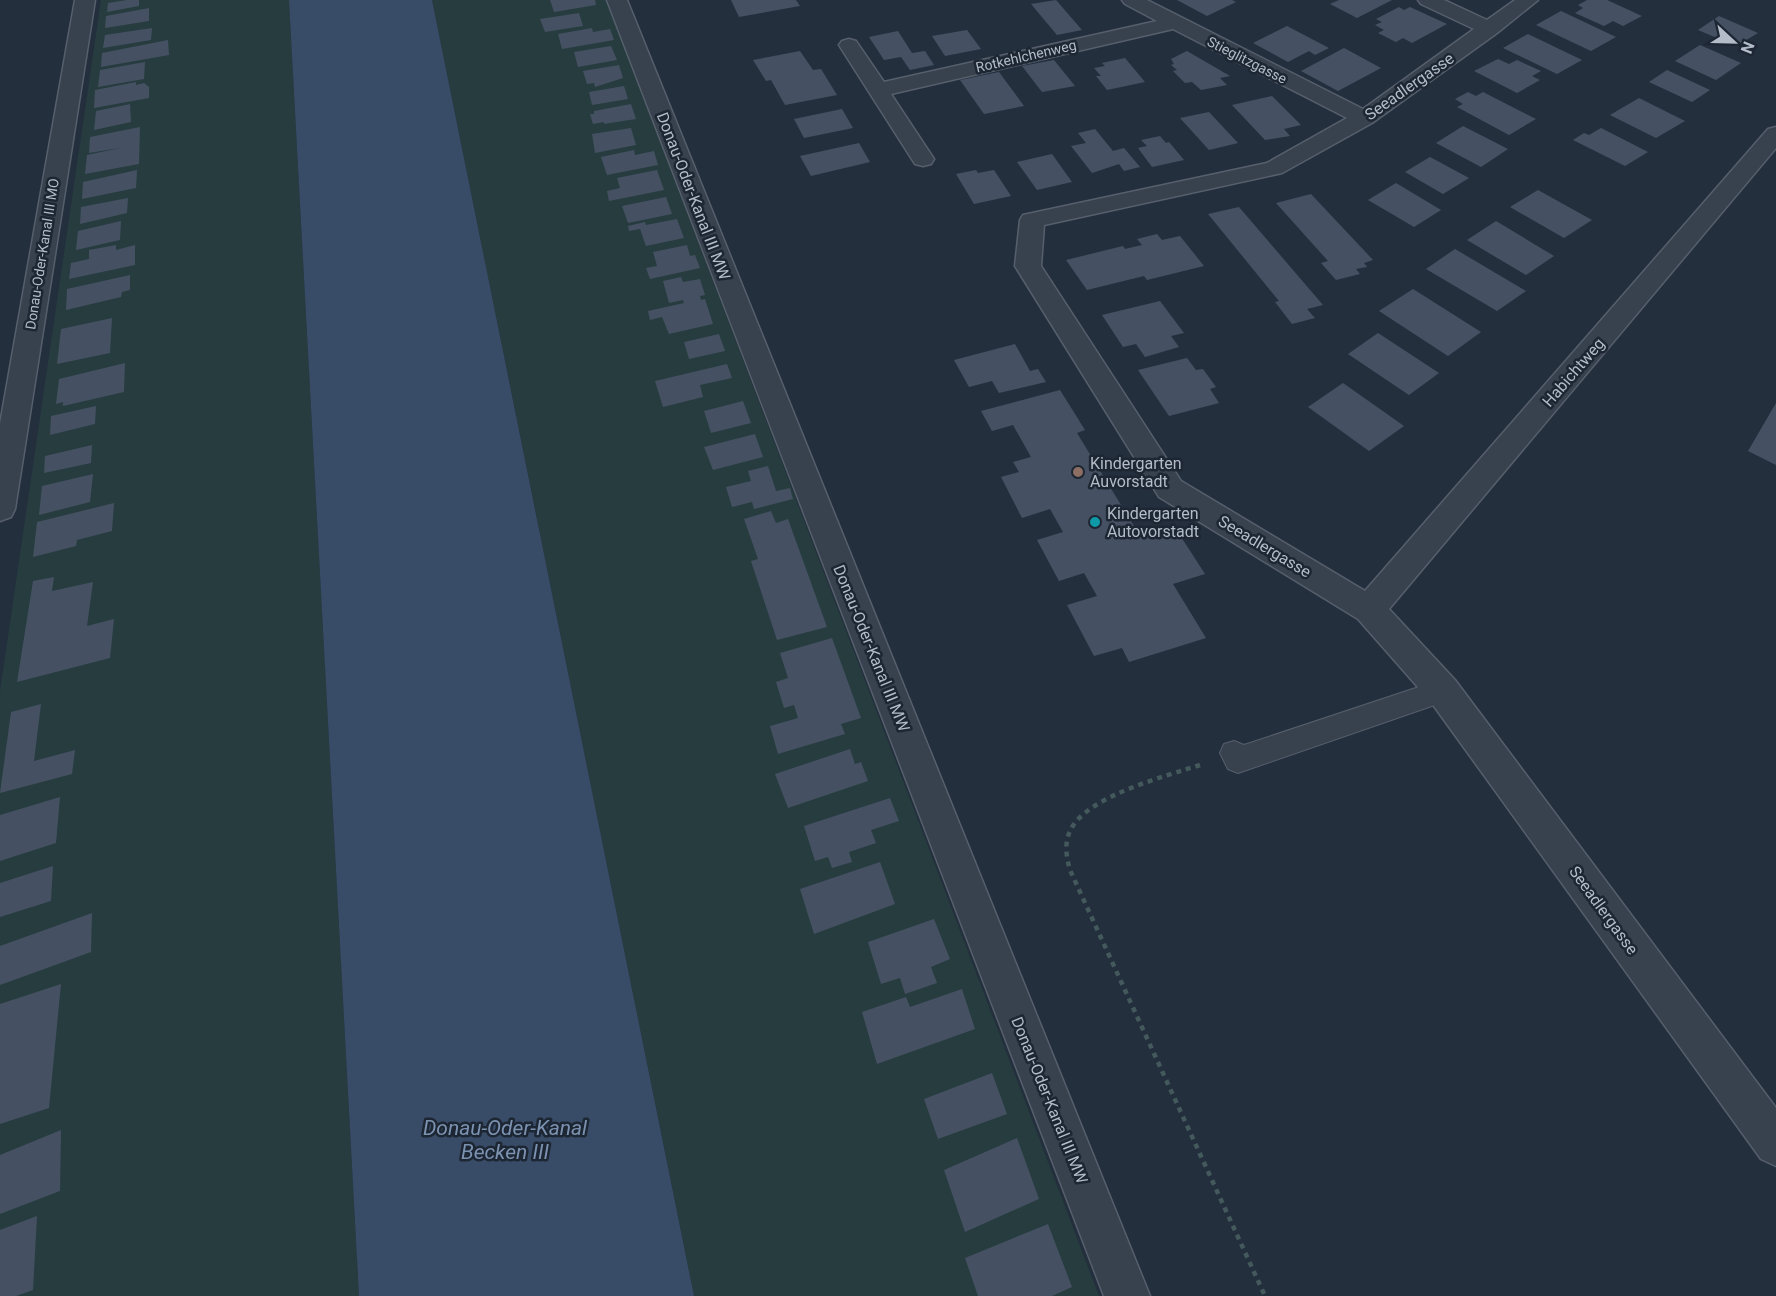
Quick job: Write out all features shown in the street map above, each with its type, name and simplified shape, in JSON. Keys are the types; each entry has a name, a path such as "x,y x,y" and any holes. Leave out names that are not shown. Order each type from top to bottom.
{"street":[{"name":"Donau-Oder-Kanal III MO","path":"0,508 85,0"},
{"name":"Donau-Oder-Kanal III MW","path":"617,0 1127,1296"},
{"name":"Stieglitzgasse","path":"1132,0 1173,23 1364,118"},
{"path":"1428,0 1490,29"},
{"name":"Seeadlergasse","path":"1527,0 1364,118 1274,168 1032,220 1028,266 1170,489 1370,609 1443,691 1776,1144"},
{"name":"Rotkehlchenweg","path":"879,90 1173,23"},
{"path":"849,45 923,159"},
{"name":"Habichtweg","path":"1370,609 1776,134"}],"lane":[{"path":"1234,753 1238,760 1443,691"}],"path":[{"path":"1234,753 1097,802 1074,820 1065,842 1070,870 1265,1296"}],"green space":[{"path":"101,0 289,0 359,1296 0,1296 0,691"},
{"path":"432,0 606,0 1099,1296 694,1296"}],"water":[{"name":"Donau-Oder-Kanal Becken III","path":"289,0 432,0 694,1296 359,1296"}],"building":[{"path":"139,0 139,6 107,12 108,3"},
{"path":"550,0 595,0 596,5 554,12"},
{"path":"731,0 796,0 800,6 739,17"},
{"path":"1056,0 1082,30 1057,35 1031,4"},
{"path":"1177,0 1232,0 1236,2 1207,16"},
{"path":"1339,0 1392,0 1357,18 1330,4"},
{"path":"1587,0 1607,0 1642,16 1623,26 1613,21 1604,26 1575,13 1583,8 1578,5"},
{"path":"1399,7 1404,10 1410,7 1447,24 1412,43 1403,38 1396,42 1378,33 1384,30 1375,25 1382,22 1376,19"},
{"path":"149,8 149,21 105,28 106,16"},
{"path":"1561,11 1616,37 1591,51 1536,25"},
{"path":"579,13 583,26 545,32 540,19"},
{"path":"1719,16 1758,33 1736,46 1698,30"},
{"path":"1287,26 1329,48 1315,55 1309,51 1288,62 1253,43"},
{"path":"152,28 151,40 103,48 105,35"},
{"path":"592,28 593,32 610,29 614,40 562,49 558,34"},
{"path":"967,30 981,49 945,56 932,36"},
{"path":"898,31 912,53 925,51 934,65 910,70 901,57 884,60 869,37"},
{"path":"1528,34 1582,60 1557,74 1503,48"},
{"path":"168,40 169,55 101,67 102,53"},
{"path":"1700,45 1741,63 1716,80 1675,61"},
{"path":"611,46 617,60 578,67 574,52"},
{"path":"1344,48 1381,68 1338,91 1301,71"},
{"path":"800,51 813,70 821,69 837,95 785,105 771,80 766,81 753,60"},
{"path":"1187,51 1230,76 1220,78 1227,85 1201,90 1192,82 1185,83 1173,71 1177,70 1171,65 1174,64 1171,59"},
{"path":"1125,58 1145,82 1107,90 1096,76 1101,76 1094,68 1105,66 1102,63"},
{"path":"1498,59 1509,64 1517,60 1541,71 1532,76 1540,80 1517,93 1474,71"},
{"path":"1054,60 1075,86 1042,92 1022,66"},
{"path":"145,62 144,79 98,87 100,70"},
{"path":"619,65 623,78 595,87 594,83 587,84 583,71"},
{"path":"1667,70 1710,90 1692,102 1649,82"},
{"path":"999,72 1024,106 984,114 960,80"},
{"path":"136,82 136,85 144,83 149,87 149,98 94,108 95,90"},
{"path":"624,86 628,99 592,105 589,92"},
{"path":"1468,92 1476,96 1483,92 1536,119 1509,135 1457,107 1463,104 1455,99"},
{"path":"1272,96 1301,125 1284,129 1290,136 1265,140 1232,105"},
{"path":"1639,98 1685,121 1656,138 1610,115"},
{"path":"130,104 131,122 94,130 96,111"},
{"path":"631,104 636,119 593,124 590,114 594,114 594,111"},
{"path":"842,109 853,128 804,138 794,119"},
{"path":"1209,112 1238,143 1209,150 1180,118"},
{"path":"1463,126 1508,149 1481,167 1436,143"},
{"path":"140,127 139,164 85,174 87,155 120,148 89,153 90,137"},
{"path":"631,128 636,145 595,153 592,134"},
{"path":"1601,128 1648,152 1625,166 1573,140 1584,133 1589,135"},
{"path":"1095,129 1113,151 1124,148 1140,167 1124,171 1119,164 1092,173 1071,146 1086,143 1078,133"},
{"path":"1160,136 1166,143 1169,142 1184,160 1152,167 1138,148 1147,146 1141,140"},
{"path":"859,143 870,162 811,176 800,156"},
{"path":"634,150 635,155 654,151 658,165 607,175 601,157"},
{"path":"1052,154 1072,182 1037,190 1017,162"},
{"path":"1430,157 1469,178 1443,194 1405,172"},
{"path":"137,170 136,188 82,199 83,182"},
{"path":"657,170 664,190 609,201 607,191 620,188 617,178"},
{"path":"976,170 978,173 994,170 1011,196 974,204 956,174"},
{"path":"1396,183 1441,210 1414,227 1368,200"},
{"path":"1538,190 1592,220 1564,238 1510,207"},
{"path":"1311,194 1373,260 1364,263 1367,267 1356,269 1360,274 1336,280 1321,263 1328,261 1276,203"},
{"path":"666,197 672,214 628,223 622,206"},
{"path":"128,198 127,213 80,224 81,207"},
{"path":"1239,207 1323,305 1307,309 1315,318 1292,324 1275,302 1279,301 1208,214"},
{"path":"677,219 684,238 646,246 640,229 629,231 628,226 645,222 646,225"},
{"path":"121,221 120,240 76,250 78,231"},
{"path":"1496,221 1554,256 1526,275 1467,240"},
{"path":"1157,234 1162,240 1180,236 1204,266 1147,280 1144,276 1087,290 1066,260 1123,246 1125,249 1142,245 1137,239"},
{"path":"116,245 116,250 135,245 135,265 69,279 71,263 89,259 89,250"},
{"path":"687,245 690,256 695,255 700,268 650,279 646,268 657,266 653,252"},
{"path":"1455,249 1526,291 1497,311 1426,269"},
{"path":"130,275 130,290 122,292 121,297 66,310 67,289"},
{"path":"681,277 683,282 700,279 705,295 700,296 701,300 705,299 713,324 669,334 662,317 650,320 648,311 684,303 683,300 669,303 663,281"},
{"path":"1413,289 1481,332 1448,356 1379,311"},
{"path":"1160,301 1184,333 1171,336 1179,347 1145,357 1136,344 1123,347 1102,315"},
{"path":"112,318 110,353 57,364 61,329"},
{"path":"1378,333 1439,373 1409,395 1348,354"},
{"path":"719,334 725,351 689,359 684,342"},
{"path":"1015,344 1030,371 1038,369 1046,382 999,393 992,381 969,387 954,360"},
{"path":"1187,358 1196,370 1203,369 1216,387 1210,389 1219,403 1169,416 1138,370"},
{"path":"125,363 124,392 63,406 63,402 56,404 59,379"},
{"path":"727,364 732,378 700,385 703,397 663,407 655,381"},
{"path":"1343,383 1404,426 1369,451 1308,407"},
{"name":"Kindergarten Autovorstadt","path":"1060,390 1085,430 1077,433 1140,536 1174,526 1205,574 1173,584 1206,638 1129,662 1122,648 1094,656 1067,605 1097,596 1084,573 1059,581 1037,540 1063,532 1050,509 1022,518 1001,477 1019,472 1013,462 1031,457 1013,425 992,431 981,411"},
{"path":"743,401 751,423 711,433 704,411"},
{"path":"1776,403 1776,465 1748,451"},
{"path":"96,406 95,424 50,435 51,416"},
{"path":"755,434 763,457 713,470 704,447"},
{"path":"92,445 91,463 44,473 45,456"},
{"path":"768,466 776,491 790,488 793,499 754,509 752,502 732,507 726,487 751,481 748,471"},
{"path":"93,474 90,502 39,515 42,486"},
{"path":"114,503 112,531 77,540 76,546 33,557 37,522"},
{"path":"771,511 776,523 788,519 827,627 777,640 751,561 758,559 744,519"},
{"path":"54,577 52,591 93,582 87,626 114,619 110,658 17,682 33,581"},
{"path":"832,638 861,718 841,724 845,734 778,754 770,726 798,718 794,705 784,708 776,682 788,678 780,653"},
{"path":"41,704 34,761 75,750 72,774 0,793 11,712"},
{"path":"850,749 855,764 861,762 868,781 788,808 775,774"},
{"path":"60,797 56,843 0,861 0,815"},
{"path":"890,798 899,821 871,830 876,843 849,852 852,862 832,868 828,857 815,861 804,826"},
{"path":"880,862 895,904 814,934 800,889"},
{"path":"53,866 51,901 0,917 0,883"},
{"path":"92,913 91,952 0,985 0,946"},
{"path":"934,919 950,959 931,967 937,983 905,994 900,978 881,984 868,942"},
{"path":"61,984 49,1108 0,1124 0,1004"},
{"path":"962,989 975,1029 877,1064 862,1012 906,997 910,1007"},
{"path":"992,1073 1007,1114 938,1139 924,1099"},
{"path":"61,1130 60,1191 0,1214 0,1155"},
{"path":"1017,1138 1039,1199 965,1232 944,1170"},
{"path":"37,1216 33,1290 16,1296 0,1296 0,1230"},
{"path":"1048,1224 1072,1287 1052,1296 978,1296 965,1258"}],"place":[{"name":"Kindergarten Auvorstadt","path":"1078,472"},
{"name":"Kindergarten Autovorstadt","path":"1095,522"}]}
